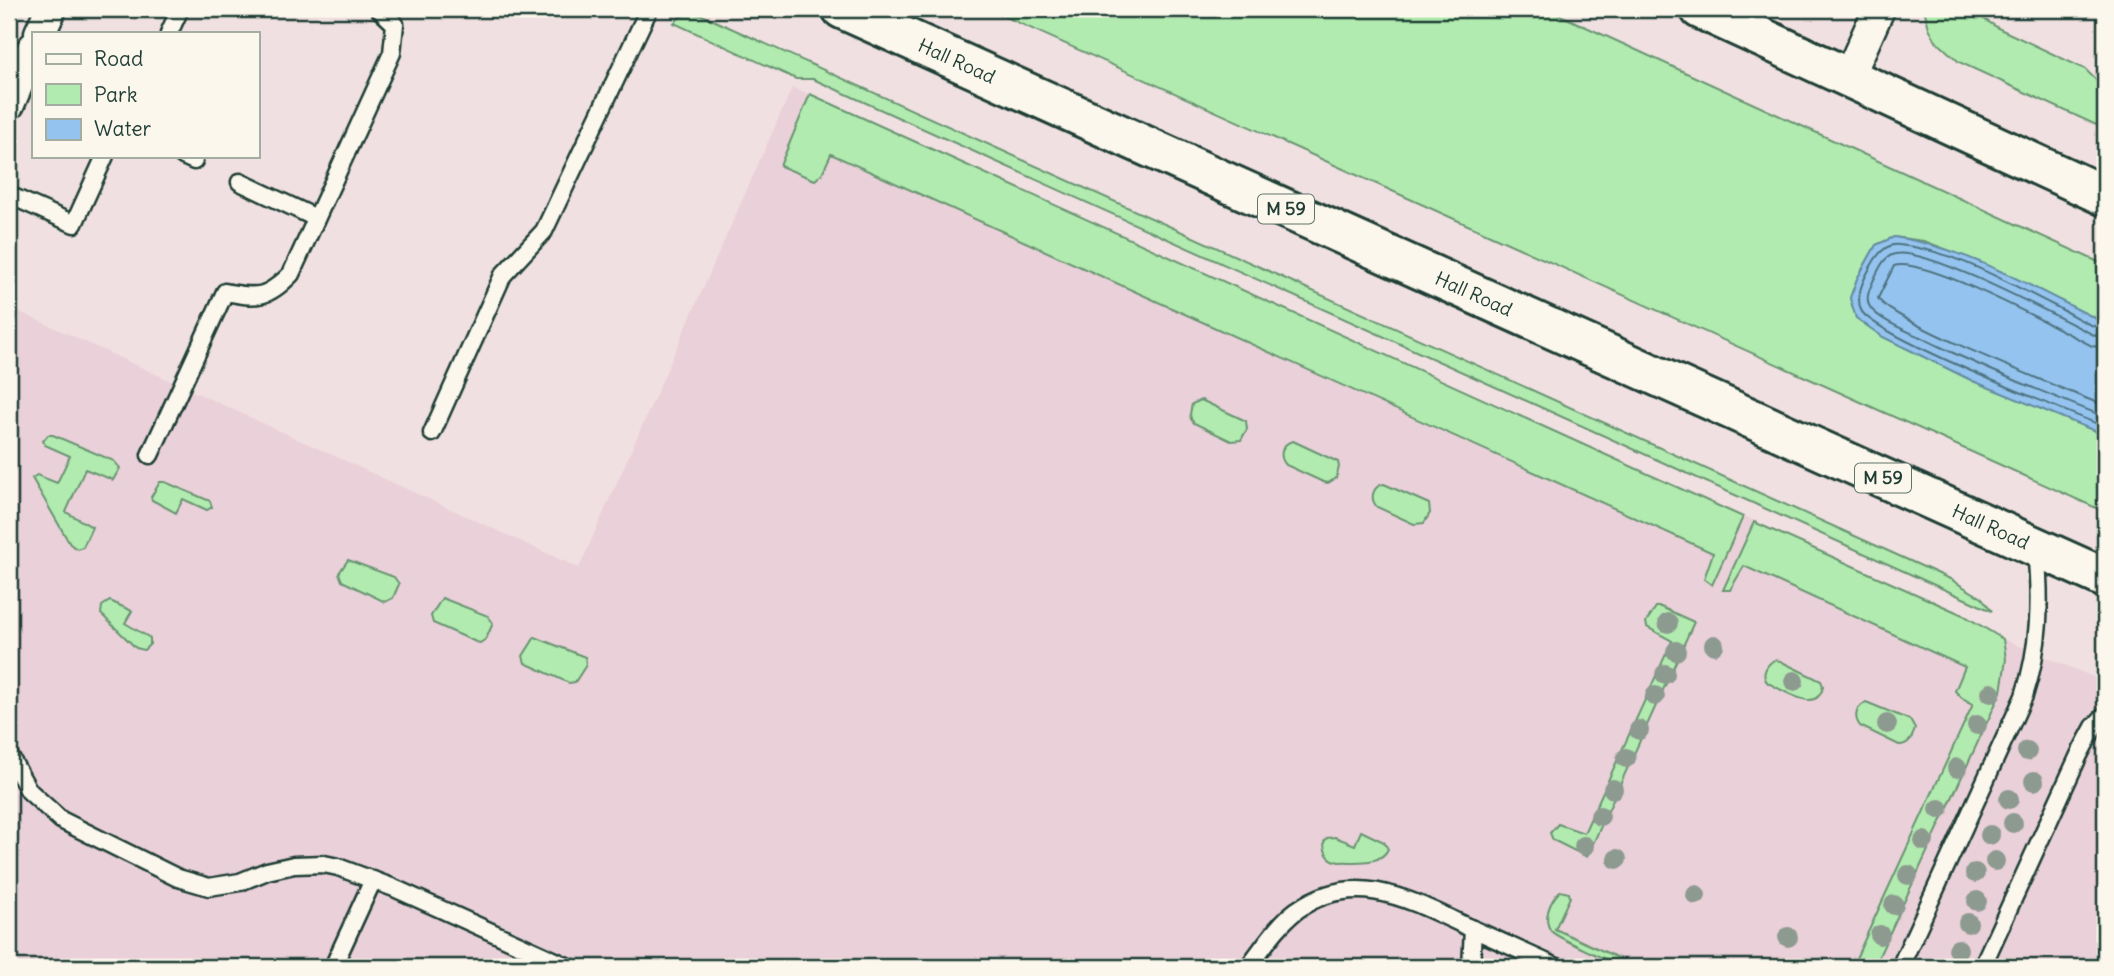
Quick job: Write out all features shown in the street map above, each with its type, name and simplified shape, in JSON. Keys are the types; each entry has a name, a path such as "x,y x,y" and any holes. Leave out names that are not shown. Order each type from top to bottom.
{"highway":[{"name":"Hall Road","path":"842,9 2105,578"},
{"path":"1700,9 2105,196"}],"street":[{"path":"40,32 51,9"},
{"path":"1848,78 1879,9"},
{"path":"9,104 32,50"}],"lane":[{"path":"169,32 180,9"},
{"path":"150,455 225,292 252,297 275,290 291,274 392,53 395,24 379,9"},
{"path":"432,433 503,275 544,231 649,9"},
{"path":"9,195 74,224 104,158"},
{"path":"240,182 316,218"},
{"path":"1900,967 2024,696 2032,670 2039,622 2040,593 2036,547"},
{"path":"1982,967 2078,755 2094,727 2105,715"},
{"path":"9,755 29,791 61,820 178,878 209,887 224,886 282,867 316,864 338,867 569,967"},
{"path":"333,967 373,880"},
{"path":"1248,967 1281,925 1296,911 1331,894 1350,889 1390,894 1557,967"},
{"path":"1471,967 1473,929"}],"shaded area":[{"path":"792,88 1963,615 2003,639 2105,682 2105,967 9,967 9,307 579,568"}],"green space":[{"path":"988,9 1547,9 2105,265 2105,323 1988,266 1924,241 1894,237 1876,245 1850,298 1856,318 1883,337 1973,381 2105,435 2105,512"},
{"path":"1924,9 1968,9 2000,29 2085,69 2105,89 2105,129 1959,62 1936,41"},
{"path":"691,13 702,15 1950,579 1982,598 1992,611 813,79 796,79 674,23 681,16"},
{"path":"810,94 1743,517 1712,585 1704,579 1713,553 831,154 822,174 815,180 780,166"},
{"path":"1201,400 1246,421 1247,429 1241,440 1231,441 1194,423 1190,414 1192,404"},
{"path":"48,435 114,461 120,468 113,480 85,469 66,512 92,527 83,547 77,549 70,544 32,478 37,475 57,483 70,456 45,445 43,441"},
{"path":"1293,441 1338,462 1336,478 1328,483 1323,482 1286,465 1282,451"},
{"path":"160,482 210,501 212,507 207,510 183,499 176,513 152,500 151,497"},
{"path":"1384,484 1429,504 1430,513 1424,523 1414,524 1377,507 1373,493 1377,487"},
{"path":"1754,522 1963,615 2003,639 2006,659 2001,692 1874,967 1852,967 1973,704 1955,691 1965,667 1744,566 1730,590 1723,590"},
{"path":"348,560 394,577 399,584 393,598 385,602 342,581 339,573"},
{"path":"442,598 488,616 493,623 486,639 480,643 476,642 433,623 431,616"},
{"path":"110,601 132,611 125,623 150,638 150,644 144,650 136,648 101,614 102,606"},
{"path":"1656,607 1694,622 1587,857 1553,840 1550,833 1558,824 1584,833 1672,641 1647,627 1646,622"},
{"path":"535,637 585,657 586,665 575,682 569,683 525,663 523,656"},
{"path":"1774,660 1821,681 1823,686 1820,695 1808,700 1768,683 1765,671"},
{"path":"1866,702 1910,720 1915,729 1910,740 1899,745 1860,726 1857,713"},
{"path":"1361,831 1384,842 1388,849 1384,854 1373,860 1359,862 1332,860 1325,849 1324,842 1327,838 1335,837 1355,845"},
{"path":"1560,891 1569,893 1570,897 1555,929 1638,967 1612,962 1551,931 1547,921 1548,910"}],"water":[{"path":"1894,237 1949,250 1976,260 2105,323 2105,435 1973,381 1883,337 1856,318 1850,298 1857,279 1876,245"}]}
